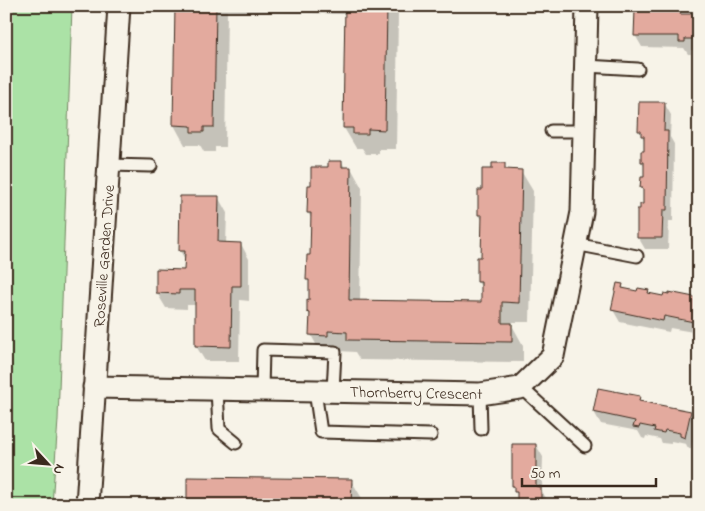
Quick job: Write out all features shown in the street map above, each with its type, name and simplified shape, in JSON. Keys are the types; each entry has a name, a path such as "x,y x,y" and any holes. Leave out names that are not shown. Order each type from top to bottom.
{"street":[{"name":"Roseville Garden Drive","path":"87,505 119,6"},
{"path":"521,387 553,356 582,212 587,6"},
{"name":"Thornberry Crescent","path":"94,387 480,394 521,387"}],"lane":[{"path":"586,66 638,69"},
{"path":"551,131 584,131"},
{"path":"109,165 151,166"},
{"path":"576,244 637,256"},
{"path":"262,390 263,350 335,352 324,391 321,432 431,435"},
{"path":"521,387 585,446"},
{"path":"218,389 219,429 236,443"},
{"path":"480,394 481,429"}],"green space":[{"path":"6,6 72,6 58,420 52,505 6,505"}],"building":[{"path":"175,6 216,6 214,127 204,127 204,132 191,132 191,126 173,125"},
{"path":"345,6 387,6 385,130 368,129 368,134 353,134 353,128 343,128"},
{"path":"635,10 681,10 680,14 699,14 699,39 685,39 685,42 679,42 679,36 634,36"},
{"path":"639,102 665,102 664,131 668,131 667,210 663,210 662,238 637,238 637,209 640,209 640,204 643,204 643,188 640,188 641,177 644,177 644,162 641,162 641,151 644,151 644,136 641,136 641,131 638,131"},
{"path":"328,161 342,161 342,167 351,167 349,300 481,302 481,282 477,282 477,257 481,257 482,215 478,215 478,190 482,190 482,169 492,169 492,163 505,163 505,169 522,170 519,303 502,302 502,323 512,323 512,342 347,340 347,332 328,331 328,336 309,335 310,313 307,312 307,299 309,300 309,280 306,280 307,255 310,255 311,213 307,213 308,185 311,185 311,167 328,167"},
{"path":"180,196 219,196 218,242 241,243 241,286 232,286 231,347 195,346 195,290 179,290 179,294 156,293 156,269 184,270 185,251 179,251"},
{"path":"617,283 623,284 622,288 637,291 638,288 649,290 648,293 663,296 664,293 669,294 669,292 699,298 699,323 664,316 663,321 611,310"},
{"path":"598,388 640,396 639,401 691,411 685,438 680,436 680,433 665,430 664,433 654,431 655,428 640,425 639,428 633,427 635,421 593,412"},
{"path":"512,444 536,444 536,486 541,487 541,505 517,505 517,492 514,492 514,486 512,486"},
{"path":"187,477 352,479 351,505 187,505"}]}
